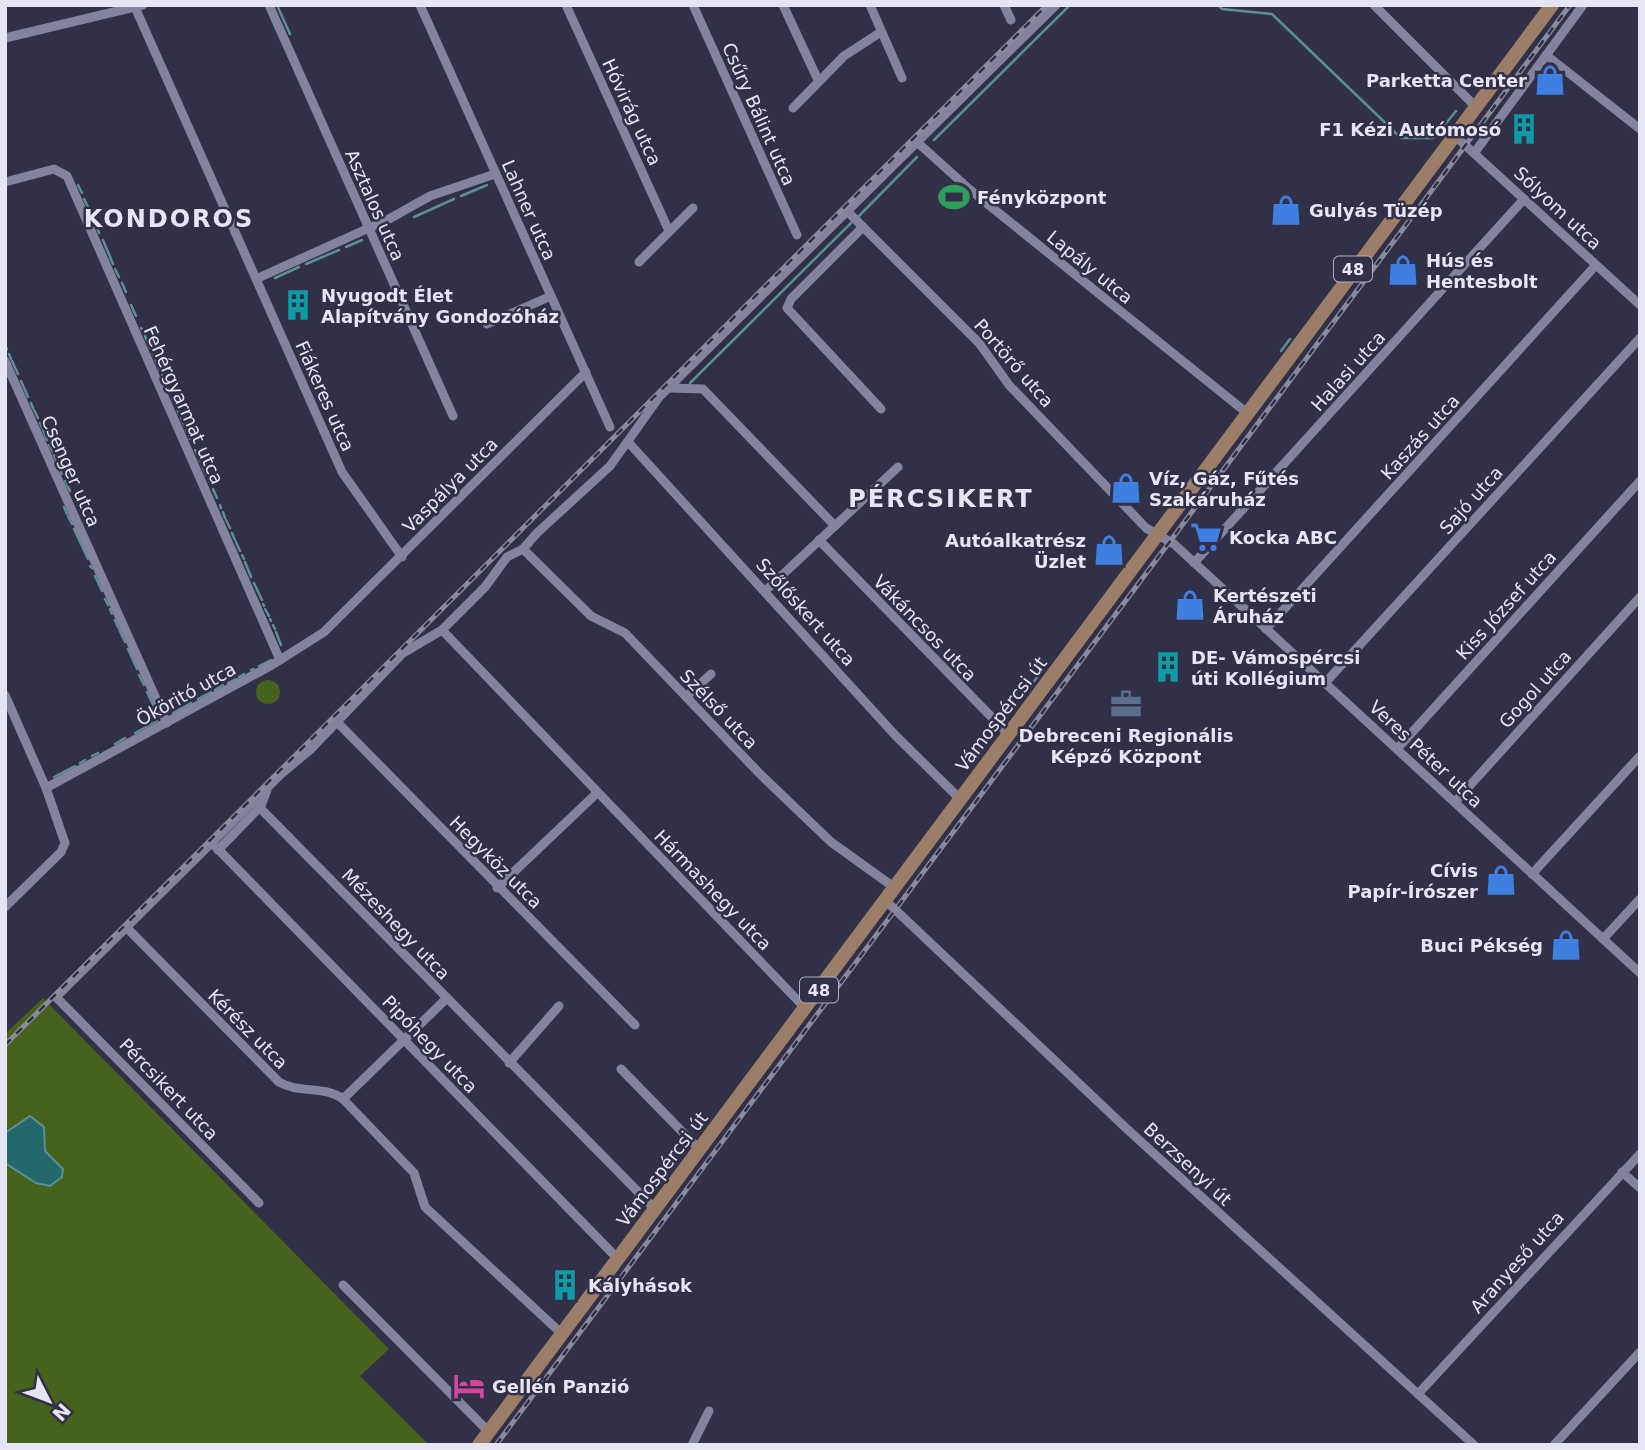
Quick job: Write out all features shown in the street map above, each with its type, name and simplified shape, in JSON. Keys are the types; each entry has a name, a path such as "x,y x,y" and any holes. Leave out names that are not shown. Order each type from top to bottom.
{"main road":[{"name":"Vámospércsi út","path":"479,1445 1552,5"}],"street":[{"name":"Asztalos utca","path":"269,5 453,416"},
{"name":"Lahner utca","path":"420,5 610,427"},
{"name":"Hóvirág utca","path":"566,5 669,231"},
{"name":"Csűry Bálint utca","path":"693,5 797,234"},
{"path":"783,5 818,80"},
{"path":"870,5 902,78"},
{"path":"1004,5 1011,20"},
{"path":"215,847 268,788 312,749 336,720 411,646 442,630 485,587 504,560 523,549 610,466 629,443 653,404 1056,5"},
{"path":"1374,5 1475,106"},
{"path":"1475,152 1583,5"},
{"path":"5,38 137,6"},
{"name":"Fiákeres utca","path":"137,6 342,472 402,557"},
{"path":"793,108 818,80 855,47 881,32"},
{"path":"1546,55 1640,129"},
{"name":"Sólyom utca","path":"1454,135 1640,305"},
{"name":"Lapály utca","path":"917,142 977,196 1247,413"},
{"name":"Fehérgyarmat utca","path":"5,182 54,169 68,178 280,660"},
{"path":"256,279 368,229 430,196 495,174"},
{"name":"Halasi utca","path":"1194,563 1524,199"},
{"path":"639,262 693,208"},
{"name":"Portörő utca","path":"847,211 979,343 1007,382 1063,442 1144,526 1157,534"},
{"path":"863,227 789,301 787,308 881,409"},
{"name":"Kaszás utca","path":"1266,629 1596,265"},
{"path":"487,324 551,296"},
{"name":"Sajó utca","path":"1325,683 1640,338"},
{"name":"Csenger utca","path":"5,361 167,723"},
{"name":"Vaspálya utca","path":"337,621 586,372"},
{"path":"669,388 703,389 835,526"},
{"name":"Szőlőskert utca","path":"629,443 895,734 961,800"},
{"path":"765,591 898,467"},
{"name":"Kiss József utca","path":"1397,749 1640,481"},
{"name":"Veres Péter utca","path":"1157,534 1194,563 1640,973"},
{"name":"Vákáncsos utca","path":"819,540 1009,735"},
{"name":"Szélső utca","path":"523,549 591,616 624,632 760,774 831,842 895,888"},
{"name":"Gogol utca","path":"1455,802 1640,597"},
{"name":"Ököritó utca","path":"46,788 280,660 337,621"},
{"name":"Hármashegy utca","path":"442,630 806,1009"},
{"path":"686,697 711,674"},
{"path":"5,695 46,788 65,840 61,852 5,907"},
{"name":"Hegyköz utca","path":"336,720 497,888 635,1025"},
{"path":"1532,874 1640,756"},
{"path":"127,928 260,808 268,788"},
{"path":"497,888 597,793"},
{"name":"Mézeshegy utca","path":"260,808 656,1210"},
{"name":"Pipóhegy utca","path":"215,847 618,1259"},
{"path":"1603,939 1640,899"},
{"name":"Berzsenyi út","path":"886,901 1127,1129 1474,1445"},
{"name":"Pércsikert utca","path":"127,928 57,997 259,1203"},
{"name":"Kérész utca","path":"127,928 279,1082 297,1090 328,1092 343,1099"},
{"path":"446,999 343,1099 414,1173 422,1202 428,1209 562,1334"},
{"path":"509,1063 559,1006"},
{"path":"621,1069 700,1150"},
{"name":"Aranyeső utca","path":"1418,1394 1640,1154"},
{"path":"1622,1172 1640,1188"},
{"path":"343,1285 489,1432"},
{"path":"1554,1445 1640,1352"},
{"path":"692,1445 709,1411"}],"green space":[{"path":"268,680 276,684 280,692 276,700 268,704 260,700 256,692 260,684"},
{"path":"43,998 389,1349 360,1376 429,1445 5,1445 5,1034"}],"shaded area":[{"path":"30,1116 44,1127 45,1151 63,1169 62,1177 50,1186 36,1183 5,1163 5,1133"}],"waterway":[{"path":"277,5 290,34"},
{"path":"934,140 1070,5"},
{"path":"1218,5 1222,9 1272,14 1401,138 1434,138 1456,111"},
{"path":"859,216 917,157"},
{"path":"78,185 82,193"},
{"path":"461,196 487,185"},
{"path":"84,199 89,209"},
{"path":"414,217 454,199"},
{"path":"91,213 95,223"},
{"path":"690,383 852,222"},
{"path":"96,225 99,233"},
{"path":"103,240 113,264"},
{"path":"346,247 362,240"},
{"path":"306,264 339,250"},
{"path":"275,278 299,267"},
{"path":"115,269 119,277"},
{"path":"122,283 126,292"},
{"path":"131,305 136,316"},
{"path":"141,328 144,333"},
{"path":"145,336 150,348"},
{"path":"1281,351 1290,339"},
{"path":"152,352 154,357"},
{"path":"9,354 11,359"},
{"path":"155,359 160,371"},
{"path":"12,361 18,374"},
{"path":"162,375 167,387"},
{"path":"21,381 28,397"},
{"path":"168,389 170,393"},
{"path":"172,398 176,405"},
{"path":"31,403 33,408"},
{"path":"177,408 179,414"},
{"path":"34,410 38,418"},
{"path":"181,418 185,427"},
{"path":"40,423 42,428"},
{"path":"43,430 47,440"},
{"path":"49,445 53,452"},
{"path":"195,450 198,456"},
{"path":"54,455 57,462"},
{"path":"202,465 206,475"},
{"path":"65,481 70,491"},
{"path":"213,489 217,498"},
{"path":"64,507 67,514"},
{"path":"223,512 225,518"},
{"path":"68,516 72,524"},
{"path":"226,520 230,528"},
{"path":"74,529 88,559"},
{"path":"232,533 235,540"},
{"path":"236,542 240,551"},
{"path":"242,555 244,559"},
{"path":"245,562 251,577"},
{"path":"95,576 102,591"},
{"path":"254,583 262,600"},
{"path":"105,599 108,605"},
{"path":"110,609 112,614"},
{"path":"265,609 269,616"},
{"path":"115,620 118,627"},
{"path":"273,625 275,629"},
{"path":"119,629 125,642"},
{"path":"276,632 281,645"},
{"path":"128,649 137,669"},
{"path":"259,666 271,660"},
{"path":"239,677 244,674"},
{"path":"139,675 144,685"},
{"path":"1025,693 1039,675"},
{"path":"228,683 236,679"},
{"path":"215,690 223,685"},
{"path":"147,692 157,713"},
{"path":"198,699 211,692"},
{"path":"173,713 191,703"},
{"path":"135,733 157,721"},
{"path":"115,744 125,738"},
{"path":"92,756 98,753"},
{"path":"80,763 85,760"},
{"path":"54,777 75,766"}],"railway":[{"path":"5,1045 1047,5"},
{"path":"496,1445 1570,5"}],"place":[{"name":"Parketta Center","path":"1550,80"},
{"name":"F1 Kézi Autómosó","path":"1524,129"},
{"name":"Fényközpont","path":"954,197"},
{"name":"Gulyás Tüzép","path":"1286,210"},
{"name":"Hús és Hentesbolt","path":"1403,270"},
{"name":"Nyugodt Élet Alapítvány Gondozóház","path":"298,305"},
{"name":"Víz, Gáz, Fűtés Szakáruház","path":"1126,488"},
{"name":"Kocka ABC","path":"1206,537"},
{"name":"Autóalkatrész Üzlet","path":"1109,550"},
{"name":"Kertészeti Áruház","path":"1190,605"},
{"name":"DE- Vámospércsi úti Kollégium","path":"1168,667"},
{"name":"Debreceni Regionális Képző Központ","path":"1126,704"},
{"name":"Cívis Papír-Írószer","path":"1501,880"},
{"name":"Buci Pékség","path":"1566,945"},
{"name":"Kályhások","path":"565,1285"},
{"name":"Gellén Panzió","path":"469,1386"}],"district":[{"name":"KONDOROS","path":"169,219"},
{"name":"PÉRCSIKERT","path":"941,499"}]}
